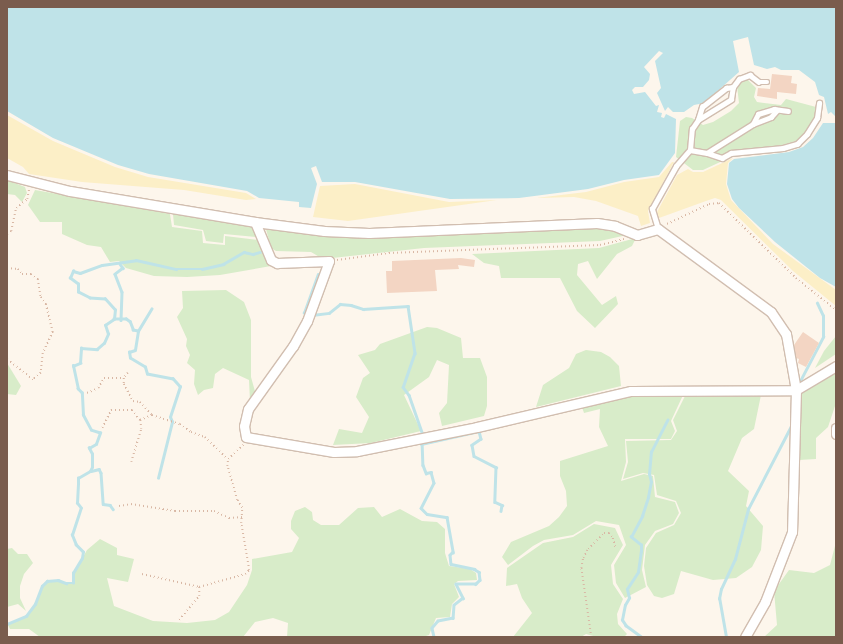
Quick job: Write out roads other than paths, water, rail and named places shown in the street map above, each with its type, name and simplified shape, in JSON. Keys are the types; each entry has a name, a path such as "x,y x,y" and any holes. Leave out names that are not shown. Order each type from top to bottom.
{"street":[{"path":"7,175 70,191 255,222 324,231 369,233 597,223 628,230 637,235 658,229 771,312 783,326 796,390 792,532 765,602 744,637"},
{"path":"255,222 271,260 276,263 329,261 300,334 248,409 244,426 246,437 347,452 380,448 631,391 796,390 836,366"},
{"path":"836,428 836,434"}],"lane":[{"path":"698,120 731,99 733,87 739,79 746,75 750,75 759,82 767,82"},
{"path":"658,229 652,209 676,166 690,150 692,129 698,120 702,107 726,88 733,87"},
{"path":"690,150 707,153 722,158 731,152 783,148 797,144 807,134 817,118 819,103"},
{"path":"707,153 753,124 763,122 777,110"},
{"path":"753,124 758,114 777,110 788,111"}],"water":[{"path":"7,7 836,7 836,117 831,112 828,114 824,97 819,95 815,82 799,70 781,70 775,67 767,69 754,65 748,37 733,41 739,72 704,103 694,105 684,112 673,112 668,107 665,111 657,93 661,88 655,61 663,53 659,51 644,67 650,74 649,80 643,87 635,87 632,90 634,94 645,92 656,106 659,105 657,112 662,113 661,117 664,118 666,114 676,119 675,153 659,175 624,180 588,189 519,198 450,199 355,182 322,182 316,166 311,168 317,184 311,208 299,207 299,202 259,198 247,191 149,174 118,165 53,138 7,111"},
{"path":"823,123 836,123 836,287 820,278 775,242 739,208 732,199 727,184 729,163 734,159 789,152 803,147 813,138"}],"waterway":[{"path":"158,478 172,422 170,417 180,387 173,379 147,374 145,367 130,358 129,352 135,350 138,331 133,330 130,322 126,319 114,319 115,310 105,299 90,298 78,292 78,284 70,278 73,271 80,273 102,265 136,260 176,269 202,269 223,264 244,252 253,254 260,252"},
{"path":"120,264 123,268 115,274 122,292 121,320"},
{"path":"307,314 304,313 318,274"},
{"path":"800,381 823,337 823,316 817,303"},
{"path":"312,315 329,313 340,304 351,305 363,309 408,306 415,353 403,387 409,395 423,435"},
{"path":"138,331 151,309"},
{"path":"7,624 26,616 35,604 42,586 47,581 58,580 66,583 73,583 73,573 82,558 83,552 76,545 72,535 81,508 77,503 78,478 90,471 92,467 92,454 89,448 96,444 100,433 91,430 83,415 82,393 78,389 73,366 80,363 81,348 97,349 104,343 108,334 105,325 114,319"},
{"path":"641,637 626,626 622,620 625,605 629,598 627,589 638,572 641,551 641,545 631,537 642,516 648,497 651,482 649,474 651,452 667,420"},
{"path":"726,637 719,599 721,589 735,559 748,509 792,424"},
{"path":"421,444 479,431 481,439 472,445 474,456 496,467 495,502 502,505 501,511"},
{"path":"422,440 423,465 426,473 431,472 434,483 421,508 427,514 447,517 453,552 450,555 451,564 474,569 479,572 480,580 476,584 456,584 463,598 454,605 453,618 438,621 432,628 434,637"},
{"path":"91,471 99,469 101,473 103,504 110,505 113,509"}]}
